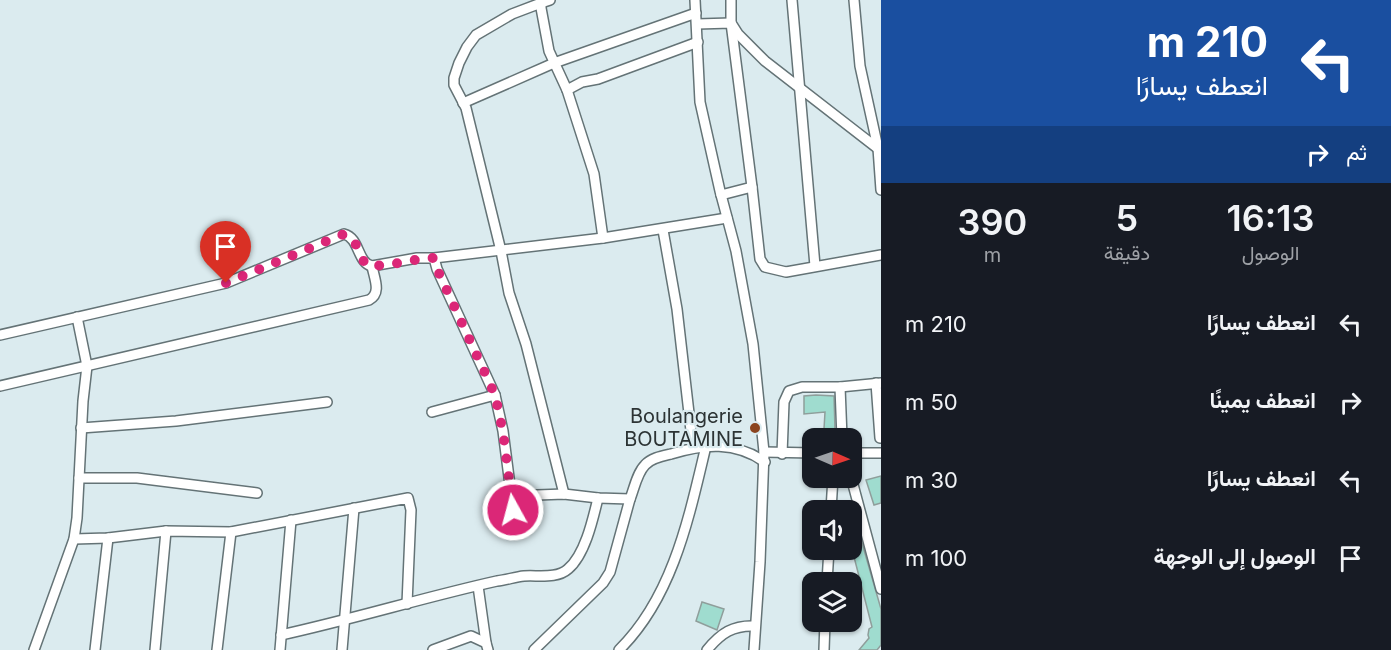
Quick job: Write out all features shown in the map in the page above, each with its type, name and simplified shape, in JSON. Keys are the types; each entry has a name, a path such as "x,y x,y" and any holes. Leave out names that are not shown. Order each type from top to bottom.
{"street":[{"path":"695,0 700,102 736,251 753,344 765,457 754,650"},
{"path":"731,0 731,23 760,259 765,267 786,272 881,255"},
{"path":"792,0 815,266"},
{"path":"854,0 860,66 879,149 881,190"},
{"path":"564,494 526,344 509,293 466,108 454,86 454,78 467,47 476,35 513,14 545,2 549,51 567,90 594,174 603,238"},
{"path":"463,103 554,63 696,13"},
{"path":"697,24 731,23"},
{"path":"731,23 738,34 765,61 879,149"},
{"path":"567,90 582,82 598,79 698,42"},
{"path":"722,195 752,187"},
{"path":"0,335 226,283 344,234 349,235 355,243 364,262 372,266 417,258 501,251 663,230 727,218"},
{"path":"663,230 677,309 693,448"},
{"path":"434,258 495,395 503,432 515,525"},
{"path":"0,387 369,300 375,297 376,292 372,266"},
{"path":"34,650 74,539 87,366 77,317"},
{"path":"782,454 784,402 789,391 802,387 840,387 878,383 880,438"},
{"path":"840,387 842,428"},
{"path":"432,412 495,395"},
{"path":"81,428 176,421 327,402"},
{"path":"534,650 610,572 630,499 645,464 661,456 706,446 721,445 765,457 802,453"},
{"path":"619,650 637,632 657,601 674,559 706,446"},
{"path":"862,453 881,453"},
{"path":"78,478 137,478 257,493"},
{"path":"854,488 881,589"},
{"path":"511,496 564,494 630,499"},
{"path":"74,539 166,531 231,531 404,497 410,501 407,604"},
{"path":"281,635 477,586 525,576 561,574 569,568 583,547 598,498"},
{"path":"342,650 354,508"},
{"path":"280,650 291,520"},
{"path":"155,650 166,531"},
{"path":"217,650 231,531"},
{"path":"96,650 108,537"},
{"path":"477,586 487,646"},
{"path":"707,650 719,636 730,629 755,626"},
{"path":"824,650 825,632"},
{"path":"433,650 471,636 487,646"}],"building":[{"path":"804,396 834,396 835,428 824,428 825,412 804,414"},
{"path":"881,476 881,503 874,505 866,480"},
{"path":"862,543 881,609 881,645 877,650 859,650 869,638 869,629 872,627 862,588 862,572 858,572 855,560 862,560"},
{"path":"702,602 724,609 717,630 696,621"}],"place":[{"name":"Boulangerie BOUTAMINE","path":"755,428"}],"route":[{"path":"226,283 344,234 349,235 355,243 366,265 434,258 495,395 503,432 513,510"}]}
